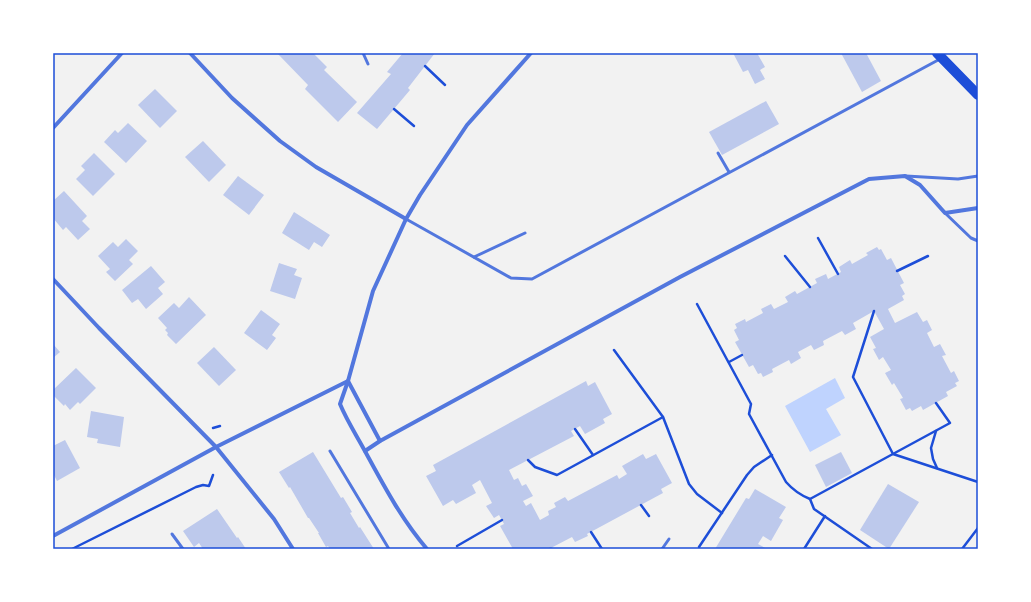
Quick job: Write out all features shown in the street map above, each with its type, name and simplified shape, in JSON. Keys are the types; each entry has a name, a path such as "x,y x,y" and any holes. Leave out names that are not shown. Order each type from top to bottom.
{"main road":[{"path":"939,55 978,95"}],"street":[{"path":"53,128 122,53"},
{"path":"190,53 232,98 280,141 316,167 406,219"},
{"path":"427,549 417,537 387,492 346,419 340,404 348,381 372,291 406,219 420,195 467,126 531,53"},
{"path":"365,451 380,441 680,277 869,179 905,176 920,185 945,213 978,208"},
{"path":"53,279 216,447 274,519 293,549"},
{"path":"348,381 380,441"},
{"path":"53,536 216,447 348,381"}],"lane":[{"path":"363,53 368,64"},
{"path":"406,219 511,278 532,279 729,172 939,55"},
{"path":"718,153 729,172"},
{"path":"905,176 958,179 978,176"},
{"path":"945,213 971,238 978,241"},
{"path":"474,257 525,233"},
{"path":"330,452 389,549"},
{"path":"172,534 183,549"},
{"path":"662,549 669,539"}],"path":[{"path":"425,66 445,85"},
{"path":"394,109 414,126"},
{"path":"818,238 838,274"},
{"path":"785,256 810,287"},
{"path":"897,270 928,256"},
{"path":"697,304 751,404 749,414 790,487 800,495 810,499 814,509 872,549"},
{"path":"874,311 853,377 893,454 978,482"},
{"path":"614,350 663,417 689,484 697,494 722,513"},
{"path":"729,362 742,355"},
{"path":"810,499 950,423 936,403"},
{"path":"528,460 534,467 557,475 663,417"},
{"path":"575,428 593,455"},
{"path":"936,430 931,448 933,459 937,468"},
{"path":"699,547 747,475 754,467 772,455"},
{"path":"72,549 196,487 203,485 209,486 213,474"},
{"path":"641,505 650,516"},
{"path":"804,549 825,516"},
{"path":"457,546 502,520"},
{"path":"962,549 978,528"},
{"path":"591,532 602,549"}],"water":[{"path":"835,378 845,398 826,409 841,435 810,452 785,406"}],"building":[{"path":"277,53 313,53 327,67 324,70 357,102 338,122 305,89 308,85"},
{"path":"403,53 435,53 408,88 410,90 377,129 357,113 391,74 387,72"},
{"path":"733,53 757,53 765,67 760,70 765,79 755,84 748,70 743,72"},
{"path":"841,53 866,53 881,81 862,92"},
{"path":"155,89 177,111 160,128 138,105"},
{"path":"766,101 779,124 722,155 709,132"},
{"path":"128,123 147,141 126,163 104,142 115,130 118,133"},
{"path":"203,141 226,165 209,182 185,157"},
{"path":"94,153 115,174 93,196 76,179 85,170 81,166"},
{"path":"238,176 264,195 249,215 223,195"},
{"path":"64,191 87,216 82,221 90,229 78,240 66,227 63,230 53,218 53,201"},
{"path":"294,212 330,235 322,247 314,242 309,250 282,233"},
{"path":"126,239 138,251 129,260 133,264 115,281 106,272 110,269 98,256 113,242 118,247"},
{"path":"877,247 879,250 881,249 887,260 891,258 904,283 900,285 905,294 902,296 904,300 888,309 895,323 917,312 923,322 927,320 932,330 927,333 934,347 940,344 946,355 942,356 951,373 954,371 959,381 955,383 957,386 946,392 948,396 923,410 921,406 912,411 910,408 906,410 900,399 903,398 894,383 892,385 885,373 891,370 883,357 879,360 873,349 876,348 870,337 884,329 874,311 853,323 856,329 845,335 842,331 823,341 824,345 814,350 811,345 798,352 801,358 791,364 789,360 772,369 773,372 763,377 761,373 758,374 753,365 749,367 735,342 739,340 734,330 737,328 735,324 745,319 746,322 763,313 761,309 771,304 774,309 788,302 785,297 795,291 797,294 817,283 815,279 826,274 828,279 841,272 839,267 850,260 852,264 868,255 866,253"},
{"path":"279,263 297,269 294,275 302,278 295,299 270,291"},
{"path":"151,266 165,282 158,288 163,294 146,309 138,299 132,303 122,290"},
{"path":"189,297 206,315 176,344 167,335 168,333 165,330 167,328 158,318 174,303 179,308"},
{"path":"261,310 280,324 272,335 276,338 267,350 244,333"},
{"path":"53,344 60,352 53,358"},
{"path":"214,347 236,370 219,386 197,363"},
{"path":"76,368 96,388 80,404 78,402 70,410 53,395 53,390"},
{"path":"586,381 588,386 595,382 612,414 603,419 605,423 585,434 580,426 571,431 574,436 509,470 514,480 518,478 522,486 526,484 533,496 523,501 526,506 531,503 540,520 549,515 548,511 556,507 554,503 565,497 568,501 617,475 619,479 627,474 622,466 643,454 646,459 656,454 672,483 661,489 663,493 587,534 588,536 575,542 572,537 549,549 513,549 500,526 504,524 499,515 494,518 486,506 492,503 480,480 472,485 476,493 456,504 453,500 443,506 426,476 436,471 433,465"},
{"path":"91,411 124,417 120,447 97,443 98,439 87,437"},
{"path":"65,440 80,468 57,481 53,473 53,446"},
{"path":"313,452 341,498 343,497 359,528 360,527 374,549 330,549 328,546 326,547 319,533 279,472"},
{"path":"841,452 852,473 826,487 815,465"},
{"path":"888,484 919,502 889,549 860,530"},
{"path":"755,489 786,507 779,518 783,520 771,541 763,536 758,544 767,549 715,549 746,498 749,499"},
{"path":"217,509 246,549 203,549 199,543 194,547 183,531"}]}
